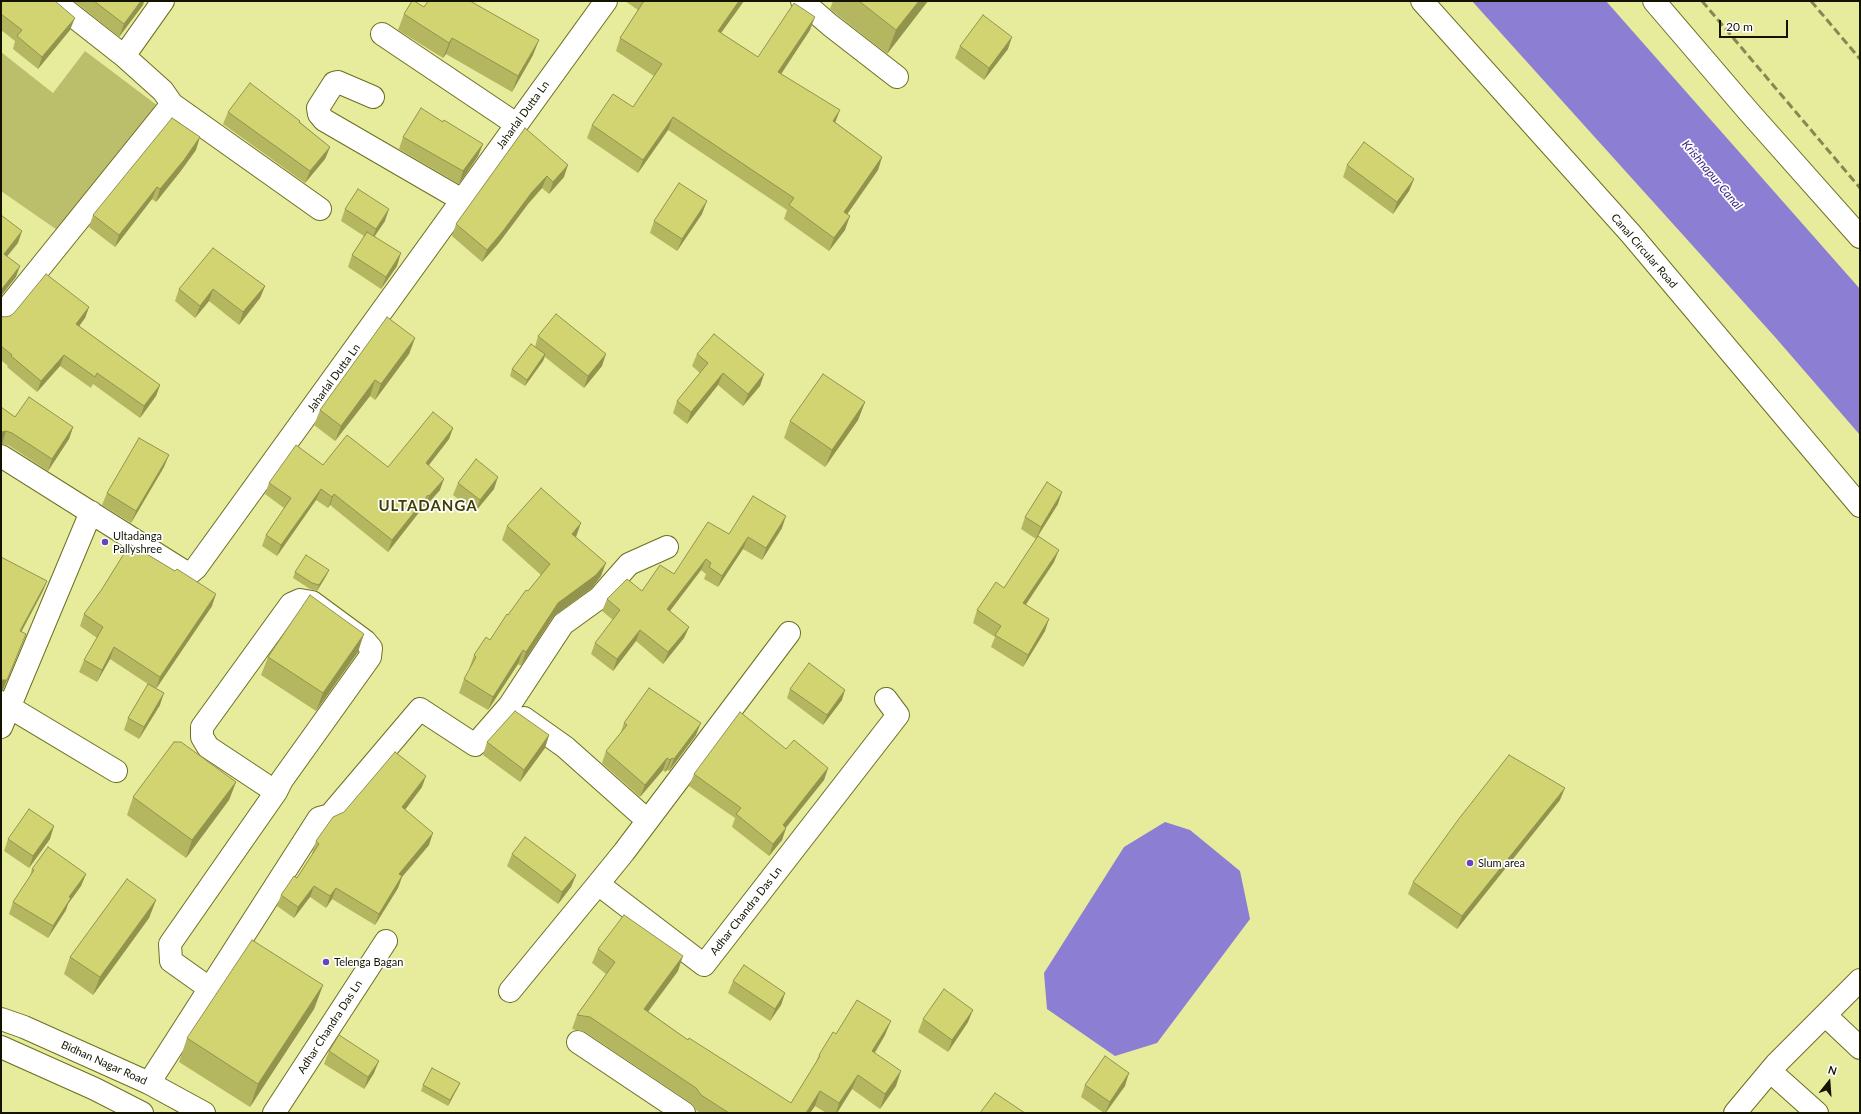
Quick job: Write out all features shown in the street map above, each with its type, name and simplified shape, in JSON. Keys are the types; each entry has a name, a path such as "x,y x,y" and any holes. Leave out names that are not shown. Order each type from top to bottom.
{"street":[{"path":"54,1 124,56 163,91 172,104 320,209"},
{"path":"124,56 163,1"},
{"name":"Jaharlal Dutta Ln","path":"1,456 182,570 190,573 196,568 606,1"},
{"path":"802,1 830,26 897,77"},
{"name":"Canal Circular Road","path":"1422,1 1631,234 1860,506"},
{"path":"1654,1 1749,112 1860,237"},
{"path":"382,34 516,124"},
{"path":"373,97 338,82 334,83 318,108 319,114 324,120 462,200"},
{"path":"1,316 172,104"},
{"path":"1,728 6,704 91,512"},
{"path":"148,1083 319,818 330,814 420,709 475,745 509,706 563,624 599,598 629,564 667,547"},
{"path":"209,988 171,961 170,944 276,792 282,780 370,657 371,648 365,641 312,602 300,600 291,604 202,727 202,737 208,747 276,792"},
{"path":"510,991 624,852 788,633"},
{"name":"Adhar Chandra Das Ln","path":"598,884 704,965 898,715 886,699"},
{"path":"6,704 116,771"},
{"path":"509,706 565,747 647,820"},
{"name":"Adhar Chandra Das Ln","path":"274,1113 386,941"},
{"path":"1735,1113 1770,1071 1860,980"},
{"path":"1824,1015 1860,1048"},
{"name":"Bidhan Nagar Road","path":"1,1019 24,1027 148,1083 201,1112"},
{"path":"578,1042 684,1113"},
{"path":"3,1051 95,1089 142,1113"},
{"path":"1770,1071 1817,1113"}],"green space":[{"path":"85,51 158,106 60,232 1,191 1,52 53,93"}],"water":[{"name":"Krishnapur Canal","path":"1472,1 1606,1 1860,289 1860,435 1775,337"},
{"path":"1165,822 1190,830 1240,871 1250,919 1157,1043 1115,1056 1047,1009 1044,973 1124,847"}],"building":[{"path":"1,1 55,1 75,18 42,57 17,36 22,30 1,14"},
{"path":"94,1 141,1 124,24"},
{"path":"412,1 424,7 428,1 470,1 539,40 518,76 452,38 449,43 404,14"},
{"path":"644,1 739,1 718,31 758,57 794,3 815,17 778,72 840,110 833,121 882,157 844,212 850,216 834,238 789,205 794,198 673,117 643,160 592,125 613,94 633,107 662,64 620,38"},
{"path":"859,1 919,1 896,30"},
{"path":"983,15 1012,37 989,68 960,46"},
{"path":"250,83 300,121 299,122 330,147 310,171 228,112"},
{"path":"421,108 483,144 463,171 403,137"},
{"path":"172,118 200,137 184,160 160,189 157,187 119,235 93,215"},
{"path":"525,128 568,165 553,182 547,176 532,192 487,250 456,224"},
{"path":"1364,142 1414,179 1397,202 1347,165"},
{"path":"679,183 707,201 682,239 654,221"},
{"path":"358,189 389,209 376,229 345,209"},
{"path":"1,215 22,231 4,254 20,266 1,290"},
{"path":"367,232 401,253 386,277 352,255"},
{"path":"213,248 265,286 243,312 213,289 200,306 179,289"},
{"path":"46,274 89,307 76,324 160,385 144,406 97,373 95,377 64,355 41,381 1,346 1,316 10,316 14,313"},
{"path":"556,314 606,354 588,376 538,336"},
{"path":"387,317 415,338 381,384 375,380 341,426 320,410"},
{"path":"714,334 764,374 748,394 723,373 691,412 677,401 708,363 697,354"},
{"path":"531,344 545,354 527,380 512,369"},
{"path":"823,374 865,402 832,450 790,421"},
{"path":"29,397 73,427 52,459 12,433 6,431 1,432 1,407 15,417"},
{"path":"433,412 453,428 426,463 444,479 429,496 428,495 392,540 334,494 332,497 321,489 281,545 266,535 291,498 269,483 296,445 323,465 347,435 388,467"},
{"path":"139,438 169,455 136,511 107,493"},
{"path":"476,459 498,477 480,500 458,483"},
{"path":"1047,482 1062,492 1041,527 1025,517"},
{"path":"541,488 581,523 572,534 606,563 596,575 558,603 526,652 523,650 493,697 464,679 476,657 474,655 486,637 490,640 507,614 508,615 526,590 528,591 550,564 507,526"},
{"path":"753,496 786,516 766,548 748,537 722,576 709,567 711,563 706,559 667,609 689,627 668,652 640,630 617,659 595,643 620,610 607,599 627,579 642,591 660,565 674,574 708,522 729,534"},
{"path":"1038,536 1059,550 1023,603 1049,619 1028,655 995,635 1001,626 977,610 996,582 1004,588"},
{"path":"130,544 175,571 177,569 216,594 160,677 114,647 102,670 84,660 103,627 84,614 102,589"},
{"path":"306,555 329,570 319,585 312,583 295,572"},
{"path":"1,557 47,581 20,631 26,634 7,680 1,680"},
{"path":"310,595 364,634 323,693 268,657"},
{"path":"809,663 845,690 827,715 790,689"},
{"path":"148,684 164,693 144,727 128,718"},
{"path":"649,688 701,723 674,759 672,758 670,760 667,758 645,785 606,751 627,725 624,723"},
{"path":"515,711 549,735 524,770 487,742"},
{"path":"740,712 786,749 794,740 828,768 783,825 786,828 773,844 736,814 741,808 694,774"},
{"path":"174,742 181,742 236,782 192,840 133,797"},
{"path":"395,752 426,776 402,807 433,833 399,874 402,876 379,914 336,888 330,896 314,886 298,907 281,895 294,876 297,878 319,844 316,841 333,817 344,812"},
{"name":"Slum area","path":"1509,755 1565,788 1462,916 1413,882 1458,820"},
{"path":"29,809 54,826 33,856 8,839"},
{"path":"525,837 576,875 562,892 512,854"},
{"path":"48,847 86,874 69,897 71,898 53,926 13,902 34,870 32,869"},
{"path":"127,879 156,900 100,977 70,957"},
{"path":"624,915 683,956 644,1009 688,1040 689,1038 791,1103 833,1032 836,1034 857,1000 891,1021 872,1051 901,1071 885,1094 858,1075 839,1103 820,1091 806,1113 729,1113 701,1095 696,1088 590,1017 577,1015 615,962 598,949"},
{"path":"252,940 323,985 258,1084 187,1038"},
{"path":"744,965 785,993 775,1009 733,981"},
{"path":"944,989 973,1010 952,1040 923,1019"},
{"path":"339,1035 379,1061 368,1077 329,1051"},
{"path":"1105,1056 1129,1073 1110,1102 1085,1085"},
{"path":"432,1068 460,1083 450,1100 423,1085"},
{"path":"995,1093 1025,1113 980,1113"}],"railway":[{"path":"1702,1 1860,188"},
{"path":"1811,1 1860,59"}],"place":[{"name":"Ultadanga Pallyshree","path":"105,542"},
{"name":"Slum area","path":"1470,863"},
{"name":"Telenga Bagan","path":"326,962"}],"district":[{"name":"ULTADANGA","path":"428,506"}]}
